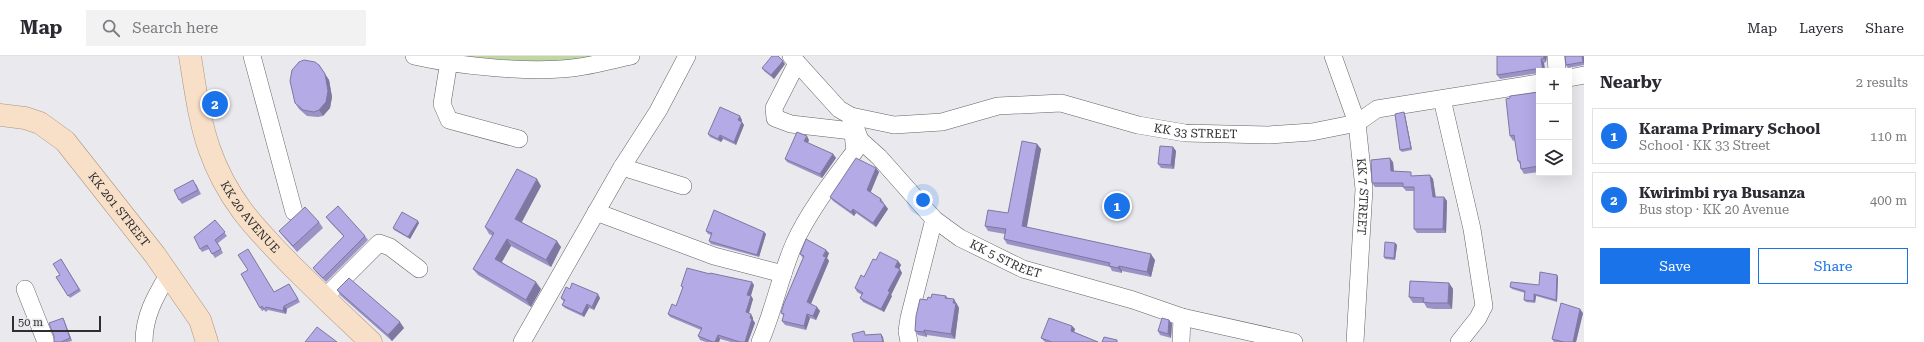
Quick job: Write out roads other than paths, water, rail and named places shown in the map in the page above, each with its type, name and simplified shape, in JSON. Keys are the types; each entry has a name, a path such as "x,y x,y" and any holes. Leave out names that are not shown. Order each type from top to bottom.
{"main road":[{"name":"KK 20 AVENUE","path":"190,56 199,106 209,148 234,200 252,225 324,298 371,342"},
{"name":"KK 201 STREET","path":"0,115 24,118 40,123 65,141 155,255 200,320 207,342"}],"street":[{"path":"252,56 294,212"},
{"path":"414,56 448,61 531,69 565,68 631,56"},
{"path":"522,342 622,167 658,111 687,56"},
{"name":"KK 7 STREET","path":"1333,56 1356,123 1364,189 1355,342"},
{"path":"1556,56 1557,68"},
{"path":"760,342 770,319 783,274 795,242 827,189 854,151 852,123 794,60"},
{"name":"KK 33 STREET","path":"794,60 774,108 775,118 791,124 852,123 894,125 942,122 998,106 1061,103 1138,125 1185,133 1268,135 1312,132 1356,123 1377,109 1536,83"},
{"path":"448,61 442,104 449,120 519,139"},
{"path":"1572,77 1584,75"},
{"path":"1442,99 1472,229 1484,306 1478,318 1459,342"},
{"name":"KK 5 STREET","path":"852,123 860,140 879,157 934,219 960,238 1023,269 1133,300 1182,317 1266,339 1294,342"},
{"path":"622,167 683,186"},
{"path":"596,212 714,256 783,274"},
{"path":"909,342 907,331 909,318 934,219"},
{"path":"324,298 380,242 390,247 418,269"},
{"path":"144,342 144,329 149,311 168,275"},
{"path":"25,289 46,342"},
{"path":"1181,342 1182,317"}],"place":[{"name":"Kwirimbi rya Busanza","path":"215,104"},
{"name":"Karama Primary School","path":"1117,206"}]}
